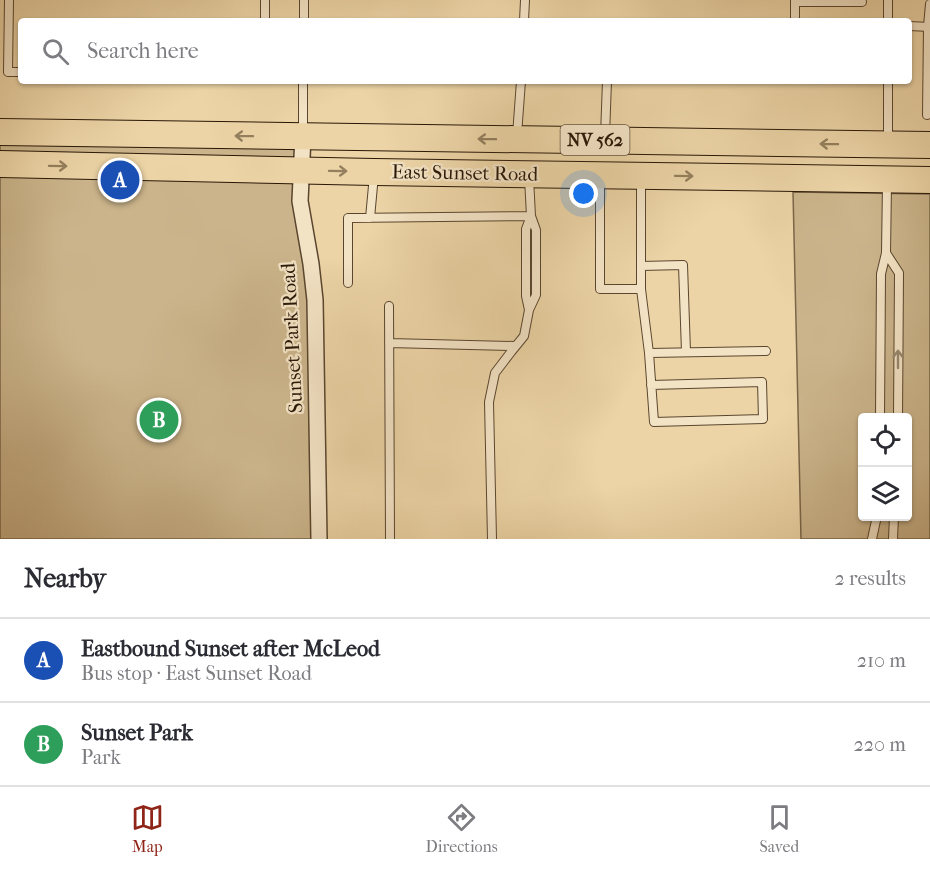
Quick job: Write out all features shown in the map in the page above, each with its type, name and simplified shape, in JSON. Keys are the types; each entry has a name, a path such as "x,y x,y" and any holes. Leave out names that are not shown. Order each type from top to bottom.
{"main road":[{"name":"East Sunset Road","path":"0,132 930,145"},
{"path":"887,179 888,145"},
{"name":"East Sunset Road","path":"0,164 302,171 930,180"}],"street":[{"name":"Sunset Park Road","path":"303,136 300,201 312,264 315,300 319,539"}],"lane":[{"path":"9,0 4,39 8,72 18,72"},
{"path":"265,0 265,18"},
{"path":"304,0 304,18"},
{"path":"524,18 525,0"},
{"path":"888,0 888,18"},
{"path":"795,18 795,1 862,2"},
{"path":"927,115 930,4"},
{"path":"912,26 929,27"},
{"path":"303,84 303,136"},
{"path":"517,139 521,84"},
{"path":"605,141 607,84"},
{"path":"888,84 888,145"},
{"path":"370,218 374,172"},
{"path":"492,539 489,402 495,373 524,336 529,310 536,295 536,230 531,216 529,174"},
{"path":"600,175 600,289 641,289"},
{"path":"641,175 641,289 654,422 763,419 762,382 651,385"},
{"path":"880,413 881,274 886,253 887,179"},
{"path":"348,283 348,218 531,216"},
{"path":"529,310 526,296 526,229 531,216"},
{"path":"526,248 536,248"},
{"path":"886,253 899,273 898,413"},
{"path":"641,266 683,265 686,352"},
{"path":"526,270 536,271"},
{"path":"389,306 390,539"},
{"path":"389,343 515,345"},
{"path":"649,353 766,351"},
{"path":"873,539 876,521"},
{"path":"893,539 894,521"}],"shaded area":[{"path":"0,132 303,136 311,264 319,539 0,539"},
{"path":"793,192 930,194 930,539 801,539"}],"place":[{"name":"Eastbound Sunset after McLeod","path":"120,180"},
{"name":"Sunset Park","path":"159,420"}]}
